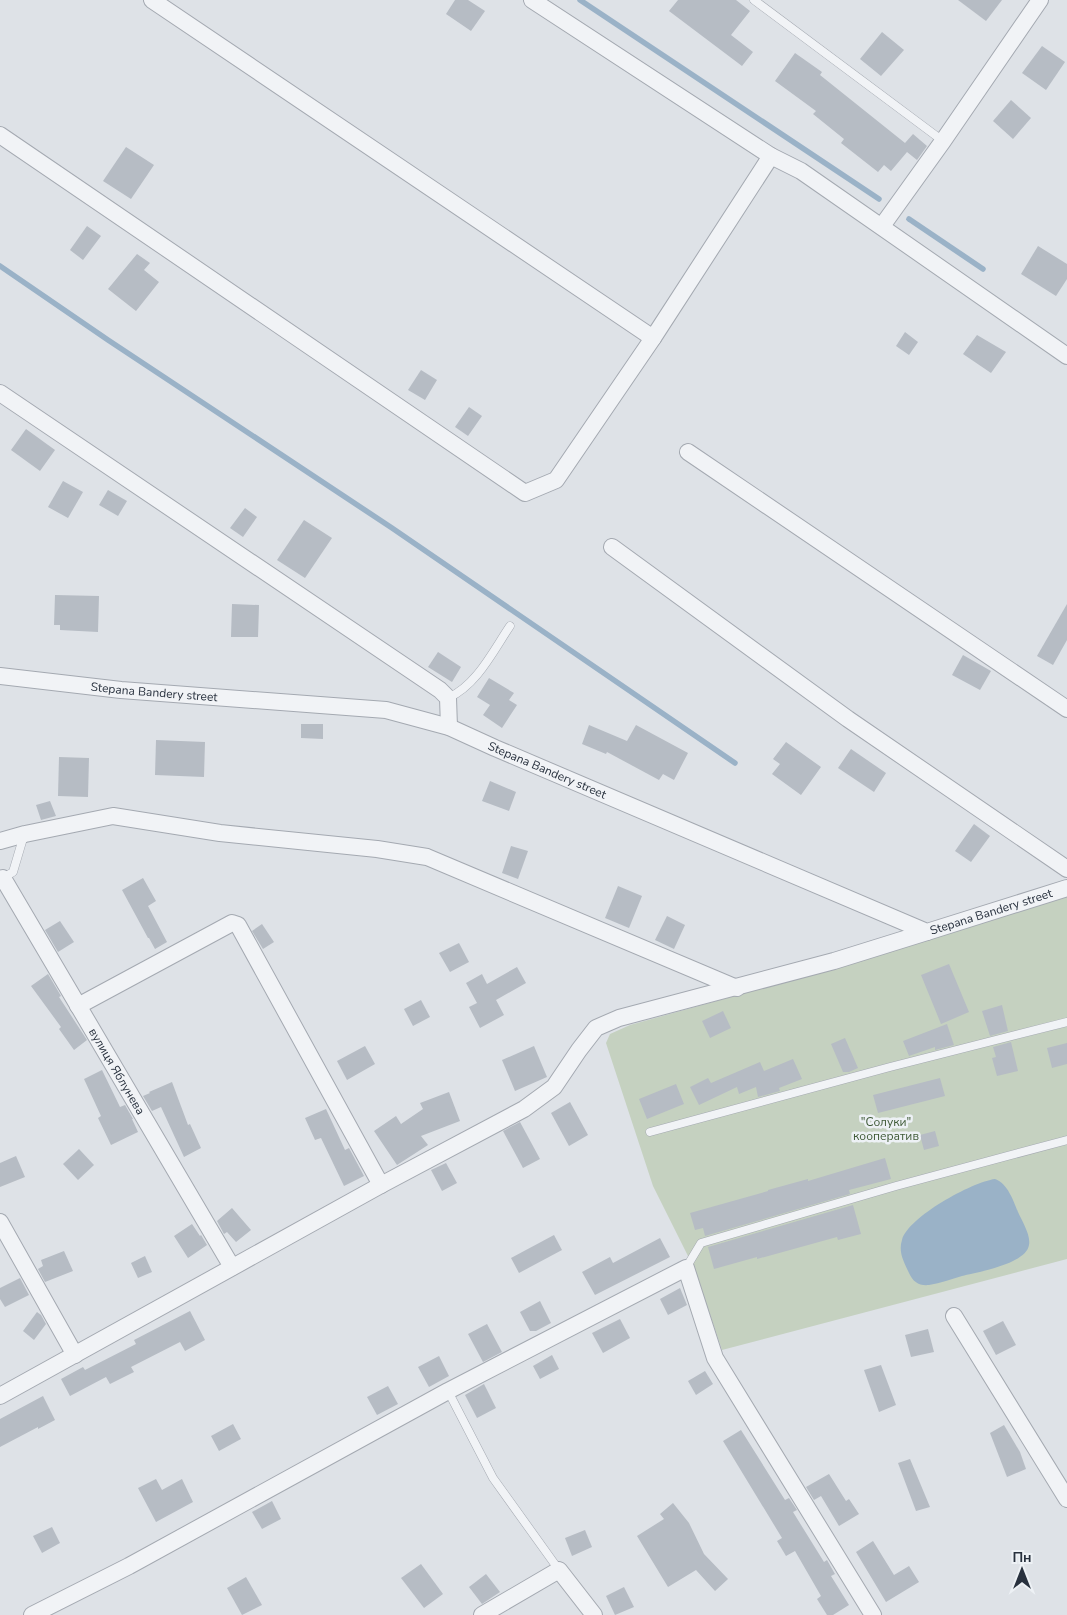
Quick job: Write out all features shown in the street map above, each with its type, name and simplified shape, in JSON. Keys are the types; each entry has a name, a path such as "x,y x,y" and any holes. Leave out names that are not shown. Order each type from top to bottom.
{"street":[{"path":"152,0 653,338"},
{"path":"532,0 771,156 801,171 1067,356"},
{"path":"882,226 943,142 1040,0"},
{"path":"0,135 525,493 556,480 653,338 771,156"},
{"path":"0,393 440,690 448,698 449,727"},
{"path":"688,452 1067,709"},
{"path":"612,547 848,719 1067,868"},
{"name":"Stepana Bandery street","path":"0,676 121,690 386,710 449,727 928,932 1067,888"},
{"path":"0,841 112,816 220,833 427,856 737,988"},
{"name":"вулиця Яблунева","path":"2,879 232,1267"},
{"path":"78,1006 232,923 238,924 381,1185"},
{"path":"0,1396 381,1185 532,1104 554,1087 596,1028 619,1018 737,988 928,932"},
{"path":"0,1222 76,1354"},
{"path":"32,1615 130,1566 448,1392 686,1268 715,1358 873,1615"},
{"path":"954,1316 1067,1499"},
{"path":"482,1615 559,1570 594,1615"}],"lane":[{"path":"754,0 943,142"},
{"path":"448,698 458,693 480,672 510,626"},
{"path":"2,879 13,872 25,834"},
{"path":"650,1132 890,1067 1067,1022"},
{"path":"686,1268 700,1243 896,1186 1067,1140"},
{"path":"448,1392 493,1478 559,1570"}],"green space":[{"name":"\"Солуки\" кооператив","path":"1067,895 1067,1259 722,1350 695,1270 653,1186 606,1043 610,1034 630,1025 738,995"}],"water":[{"path":"995,1179 1000,1181 1009,1193 1026,1228 1029,1245 1026,1252 1011,1262 1000,1266 938,1283 925,1285 914,1281 901,1253 902,1240 907,1231 928,1211 942,1202 972,1187"}],"building":[{"path":"455,0 468,0 485,11 471,31 446,14"},
{"path":"678,0 736,0 750,11 731,35 753,52 742,66 669,11"},
{"path":"958,0 1002,0 986,21"},
{"path":"882,32 904,50 881,76 860,59"},
{"path":"1042,46 1065,62 1046,90 1022,73"},
{"path":"795,53 822,72 820,75 905,143 913,134 927,146 917,160 907,152 891,171 884,165 878,172 841,143 844,139 813,114 816,111 775,81"},
{"path":"1011,100 1031,118 1013,139 993,121"},
{"path":"126,147 154,165 131,199 103,181"},
{"path":"87,226 101,236 83,260 70,250"},
{"path":"1038,246 1067,264 1067,279 1056,296 1021,274"},
{"path":"137,254 150,263 144,270 159,282 136,311 108,289"},
{"path":"905,332 918,342 909,355 896,346"},
{"path":"977,335 1006,352 991,373 963,354"},
{"path":"421,370 437,380 425,400 408,390"},
{"path":"469,407 482,416 468,436 455,427"},
{"path":"26,429 55,450 40,471 11,450"},
{"path":"63,481 83,492 68,518 48,507"},
{"path":"108,490 127,501 118,516 99,505"},
{"path":"245,508 257,517 243,537 230,528"},
{"path":"304,520 332,538 305,578 277,560"},
{"path":"55,595 99,596 98,632 60,630 60,625 54,625"},
{"path":"232,604 259,605 258,637 231,637"},
{"path":"1067,604 1067,640 1053,665 1037,656"},
{"path":"438,652 461,667 452,682 428,667"},
{"path":"963,655 991,671 980,690 952,675"},
{"path":"489,678 514,693 509,700 517,705 502,728 483,715 490,705 477,697"},
{"path":"301,724 323,724 323,739 301,738"},
{"path":"589,725 627,741 636,725 688,753 674,780 663,774 659,780 607,752 606,754 582,744"},
{"path":"156,740 205,742 204,777 155,775"},
{"path":"786,742 821,767 801,795 772,774 780,764 773,759"},
{"path":"851,749 886,773 874,792 838,768"},
{"path":"59,757 89,758 88,797 58,796"},
{"path":"490,781 516,792 509,811 482,801"},
{"path":"50,801 56,816 41,820 36,805"},
{"path":"974,824 990,836 971,862 955,851"},
{"path":"511,846 528,851 518,879 502,873"},
{"path":"143,878 156,901 148,906 167,942 155,949 122,890"},
{"path":"618,886 642,896 629,928 605,918"},
{"path":"667,916 685,925 674,949 655,940"},
{"path":"60,921 74,942 58,952 45,930"},
{"path":"262,924 274,942 263,949 252,931"},
{"path":"459,943 469,962 450,972 439,953"},
{"path":"949,964 969,1012 941,1024 921,975"},
{"path":"517,967 526,983 496,1000 504,1015 480,1028 469,1007 477,1003 466,983 482,974 487,984"},
{"path":"48,974 61,996 59,997 87,1040 74,1050 59,1029 61,1027 31,986"},
{"path":"421,1000 430,1017 413,1026 404,1009"},
{"path":"1002,1005 1008,1031 990,1036 982,1011"},
{"path":"723,1011 731,1028 710,1038 702,1021"},
{"path":"947,1024 954,1045 935,1050 935,1047 909,1056 903,1041"},
{"path":"845,1038 858,1068 849,1072 843,1072 831,1044"},
{"path":"1011,1042 1018,1071 997,1076 992,1058 996,1057 993,1047"},
{"path":"1067,1043 1067,1064 1052,1068 1047,1048"},
{"path":"365,1046 375,1064 347,1080 337,1061"},
{"path":"534,1046 547,1077 515,1091 502,1060"},
{"path":"793,1059 802,1079 779,1088 780,1091 758,1097 756,1087 739,1094 737,1087 699,1105 690,1087 708,1078 711,1083 760,1062 764,1071"},
{"path":"102,1070 120,1107 125,1105 138,1132 111,1145 98,1118 101,1116 84,1079"},
{"path":"940,1078 945,1096 878,1113 873,1095"},
{"path":"172,1082 188,1125 190,1124 201,1148 184,1157 161,1107 152,1111 143,1096"},
{"path":"676,1084 684,1104 647,1119 639,1099"},
{"path":"449,1092 460,1121 421,1136 428,1145 397,1165 374,1131 396,1116 401,1124 423,1109 420,1103"},
{"path":"570,1102 588,1135 569,1146 551,1113"},
{"path":"326,1109 345,1150 349,1148 364,1176 344,1186 321,1138 315,1140 305,1118"},
{"path":"520,1122 540,1159 523,1168 503,1131"},
{"path":"935,1131 939,1146 924,1150 920,1135"},
{"path":"79,1149 94,1165 78,1180 63,1164"},
{"path":"16,1156 25,1177 0,1187 0,1163"},
{"path":"885,1158 891,1179 849,1190 850,1194 705,1236 703,1228 695,1230 690,1213"},
{"path":"446,1163 457,1183 442,1191 431,1170"},
{"path":"853,1205 861,1234 838,1240 837,1237 714,1269 708,1247"},
{"path":"232,1208 251,1230 236,1242 227,1232 224,1234 217,1221"},
{"path":"192,1224 207,1245 188,1258 174,1236"},
{"path":"554,1235 562,1250 519,1273 511,1258"},
{"path":"660,1238 670,1257 595,1295 582,1272 610,1257 613,1263"},
{"path":"64,1251 73,1271 45,1282 38,1269 43,1266 41,1260"},
{"path":"145,1256 152,1272 138,1278 131,1263"},
{"path":"20,1278 29,1295 5,1307 0,1299 0,1288"},
{"path":"680,1288 687,1305 668,1315 660,1299"},
{"path":"540,1301 551,1323 536,1331 530,1331 520,1312"},
{"path":"190,1311 205,1340 185,1351 180,1342 131,1367 134,1372 110,1384 106,1377 70,1396 61,1379 83,1367 85,1370 136,1344 134,1340"},
{"path":"37,1312 46,1324 34,1340 23,1331"},
{"path":"620,1319 630,1338 603,1353 592,1333"},
{"path":"1003,1321 1016,1345 996,1355 983,1331"},
{"path":"487,1324 502,1352 483,1362 468,1334"},
{"path":"928,1329 934,1352 911,1357 905,1335"},
{"path":"552,1355 559,1369 540,1379 533,1366"},
{"path":"439,1356 449,1376 429,1387 418,1367"},
{"path":"881,1365 896,1405 879,1412 864,1370"},
{"path":"705,1371 713,1384 696,1395 688,1381"},
{"path":"484,1384 496,1408 477,1418 465,1395"},
{"path":"388,1386 398,1404 377,1415 367,1397"},
{"path":"43,1396 55,1420 0,1447 0,1419"},
{"path":"233,1424 241,1439 219,1451 211,1436"},
{"path":"1004,1425 1020,1452 1026,1469 1007,1477 990,1433"},
{"path":"741,1430 785,1500 789,1498 797,1510 793,1512 824,1562 827,1560 835,1574 831,1576 849,1605 833,1615 827,1615 817,1599 821,1596 795,1551 786,1556 777,1541 782,1538 723,1441"},
{"path":"910,1459 930,1507 916,1511 898,1463"},
{"path":"829,1474 846,1501 849,1499 859,1514 839,1526 821,1496 814,1500 806,1487"},
{"path":"156,1479 162,1490 182,1479 193,1502 156,1522 138,1488"},
{"path":"272,1501 281,1519 262,1529 252,1512"},
{"path":"673,1503 689,1523 704,1554 728,1579 715,1591 696,1570 668,1587 637,1536 664,1519 660,1514"},
{"path":"52,1527 60,1543 42,1553 33,1536"},
{"path":"585,1530 592,1547 572,1556 565,1538"},
{"path":"873,1541 894,1575 909,1566 919,1582 886,1602 856,1552"},
{"path":"421,1564 443,1594 424,1608 401,1578"},
{"path":"486,1574 500,1592 482,1604 469,1587"},
{"path":"246,1577 262,1605 242,1615 227,1588"},
{"path":"624,1587 634,1607 615,1615 606,1596"}],"waterway":[{"path":"580,0 879,199"},
{"path":"909,219 983,269"},
{"path":"0,266 108,340 392,528 735,763"}]}
